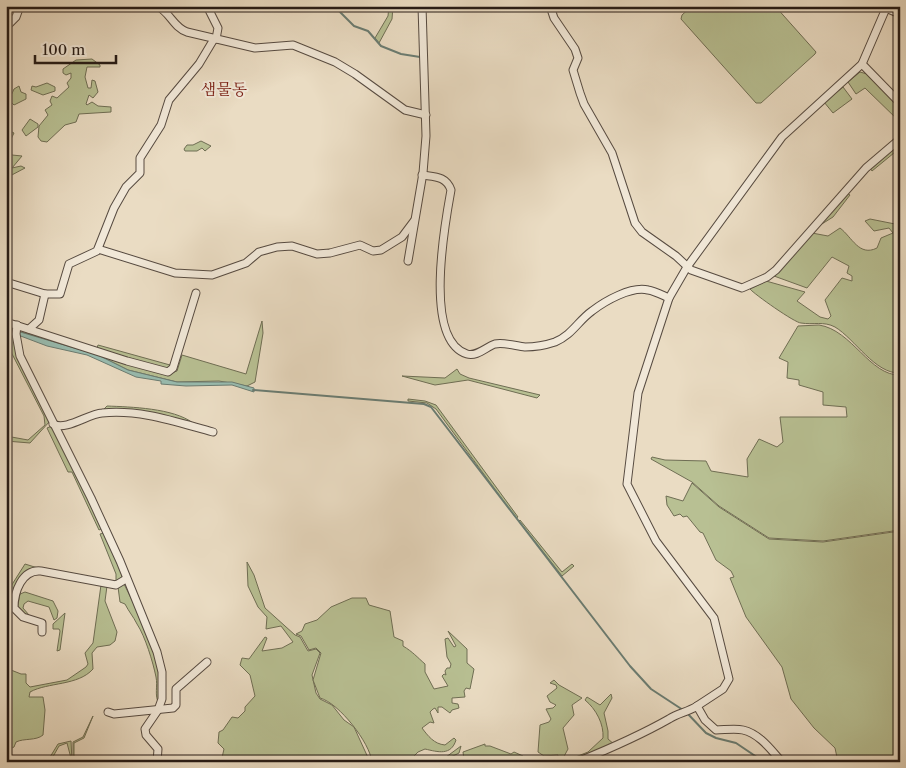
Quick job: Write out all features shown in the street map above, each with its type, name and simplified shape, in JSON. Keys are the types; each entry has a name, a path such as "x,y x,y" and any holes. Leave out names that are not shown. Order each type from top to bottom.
{"street":[{"path":"6,27 16,17 20,6"},
{"path":"157,6 165,11 182,30 255,48 293,45 335,62 405,110 426,115"},
{"path":"6,282 45,294 60,294 69,264 98,249 114,208 126,187 140,173 140,158 161,125 169,100 199,64 215,39 218,28 207,6"},
{"path":"408,261 422,175 426,115 422,6"},
{"path":"550,6 554,18 575,49 578,58 573,70 580,93 584,104 612,154 635,223 642,232 688,266 705,276 742,288 767,277 782,263 866,168 900,138"},
{"path":"577,762 645,734 671,717 687,712 723,689 730,679 717,626 710,611 656,541 628,484 638,393 669,298 688,266 782,137 862,64 886,7 900,14"},
{"path":"862,64 900,103"},
{"path":"422,175 443,178 448,182 451,190 442,248 439,290 449,336 458,349 468,355 476,354 497,344 526,347 554,342 575,330 596,308 633,291 648,289 669,298"},
{"path":"98,249 175,273 212,275 246,263 259,252 277,247 292,246 317,254 330,253 360,245 372,251 380,250 402,237 414,221"},
{"path":"16,330 29,329 127,361 168,372 173,368 196,293"},
{"path":"29,329 39,320 45,294"},
{"path":"6,322 16,330 20,356 91,498 120,561 161,663 163,690 158,710 145,729 146,735 158,749 157,762"},
{"path":"53,424 60,426 104,412 174,420 213,432"},
{"path":"42,632 42,623 23,617 14,608 14,600 22,579 29,573 41,571 116,585 126,578"},
{"path":"108,712 172,708 176,705 176,688 206,662"},
{"path":"697,706 705,720 716,730 742,730 751,733 764,742 782,762"}],"green space":[{"path":"389,6 393,6 392,19 379,43 375,38 388,16"},
{"path":"692,6 775,6 816,52 761,103 756,103 681,19 682,15"},
{"path":"92,59 100,67 87,67 85,77 88,88 91,88 92,80 95,81 98,92 93,98 89,95 86,104 92,102 98,106 111,107 111,112 79,114 76,122 65,125 47,142 41,141 38,137 39,126 48,115 45,110 52,105 50,101 52,96 57,98 69,87 67,83 71,78 71,73 66,75 63,73 63,69 76,60"},
{"path":"860,72 867,74 900,108 900,122 865,88 856,94 848,82"},
{"path":"47,83 55,87 55,91 43,95 31,90 32,86 36,87"},
{"path":"19,86 21,92 26,94 26,99 14,105 9,100 14,89"},
{"path":"843,87 852,99 833,113 824,102"},
{"path":"30,119 38,124 38,127 26,136 22,130"},
{"path":"6,129 14,133 11,139 10,152 12,155 22,156 12,168 21,166 25,168 8,177 11,185 6,186"},
{"path":"900,140 900,148 872,171 870,168"},
{"path":"201,141 211,146 205,151 202,148 197,151 185,151 184,149 187,145 193,145"},
{"path":"847,193 850,195 833,217 817,227"},
{"path":"870,219 900,225 900,373 882,368 835,327 827,324 797,322 750,289 766,281 805,292 797,301 820,317 828,319 831,316 825,300 842,278 852,281 852,276 847,273 849,266 832,257 807,288 774,276 812,233 828,236 840,228 861,248 871,250 877,248 881,238 893,233 889,228 874,231 865,221"},
{"path":"262,321 263,333 255,382 247,386 219,381 177,382 128,370 98,355 17,331 168,374 177,371 182,355 246,374"},
{"path":"819,325 841,335 879,368 889,373 900,375 900,530 823,541 769,538 719,506 692,482 651,459 652,457 665,460 706,461 711,471 748,477 747,459 759,439 777,447 783,442 780,417 847,417 846,407 823,405 823,392 799,385 799,380 787,378 788,362 779,358 798,326"},
{"path":"6,330 13,331 14,340 50,421 30,443 6,441 6,436 28,440 45,425 44,416 10,350"},
{"path":"98,345 172,366 168,370 97,348"},
{"path":"457,369 460,374 469,378 540,395 537,398 468,380 435,385 402,376 445,378"},
{"path":"408,399 425,401 436,405 518,517 516,518 436,409 427,403 408,401"},
{"path":"107,406 163,411 185,418 193,423 102,411"},
{"path":"52,426 103,528 99,530 72,472 68,472 47,428"},
{"path":"692,483 719,507 769,539 823,542 900,531 900,762 838,762 835,748 814,728 791,699 782,667 746,617 730,578 734,577 731,571 716,560 703,533 687,516 683,517 680,514 674,516 667,505 666,496 683,501"},
{"path":"520,520 562,572 572,564 574,566 562,576"},
{"path":"104,533 122,574 122,578 116,584 116,574 100,534"},
{"path":"247,562 254,575 265,608 295,635 300,637 308,651 316,649 320,653 312,675 316,693 320,699 332,705 344,720 354,727 370,762 221,762 224,749 218,743 219,732 223,730 232,717 238,718 245,711 245,707 255,696 250,675 240,665 242,658 249,659 265,637 267,638 262,651 282,648 293,642 281,626 266,629 267,617 258,607 248,586"},
{"path":"25,564 41,569 20,581 6,606 6,594"},
{"path":"124,584 140,616 160,669 159,704 156,677 146,642 125,604 120,602 118,587"},
{"path":"101,585 107,586 105,601 117,632 115,641 110,645 97,647 92,653 93,669 87,674 71,681 30,692 29,697 43,697 45,710 43,735 16,742 14,747 6,751 6,668 26,674 26,683 30,687 67,680 86,667 88,664 85,653 93,643"},
{"path":"25,592 53,601 58,611 57,618 54,620 49,607 28,601 24,604 23,608 29,615 17,610 20,594"},
{"path":"352,598 366,598 369,605 390,611 394,637 403,641 403,646 425,664 425,672 434,689 448,686 442,676 446,675 445,671 447,668 450,668 451,664 447,657 445,639 448,638 454,647 456,646 448,631 467,649 467,663 474,669 470,689 466,688 464,691 465,697 452,698 452,703 458,704 459,708 452,710 450,713 442,707 438,707 438,713 435,708 433,709 430,712 434,723 430,722 422,728 432,739 441,744 445,745 454,738 456,740 451,749 443,752 425,749 418,752 408,762 372,762 366,745 344,715 328,701 320,698 313,680 321,653 316,648 309,650 301,636 296,634 302,631 305,624 317,620 331,607"},
{"path":"65,613 60,650 57,651 60,631 59,629 53,629 53,624"},
{"path":"554,680 559,685 582,698 572,705 574,715 563,728 568,749 561,762 557,762 558,755 544,756 538,752 540,725 549,722 551,719 546,709 553,708 556,705 550,702 547,696 557,688 556,685 550,683"},
{"path":"611,694 612,698 604,713 608,739 615,745 575,762 563,762 588,752 603,738 602,727 598,717 585,700 587,697 600,705"},
{"path":"93,716 84,738 74,743 74,756 90,762 73,762 73,742 83,737"},
{"path":"71,741 72,762 67,743 59,746 50,762 47,762 58,744"},
{"path":"485,744 485,746 511,754 514,752 523,756 528,762 435,762 442,760 461,746 459,753 447,759 464,760 463,752"}],"water":[{"path":"17,331 98,355 128,370 177,382 232,382 254,388 254,392 232,385 186,386 161,384 161,381 136,377 87,355 47,346 18,335"}],"waterway":[{"path":"334,6 354,26 368,31 381,46 401,54 420,57"},
{"path":"253,390 424,404 431,407 630,666 651,689 683,710"},
{"path":"687,713 706,733 716,738 736,743 764,762"}],"district":[{"name":"샘물동","path":"224,89"}]}
